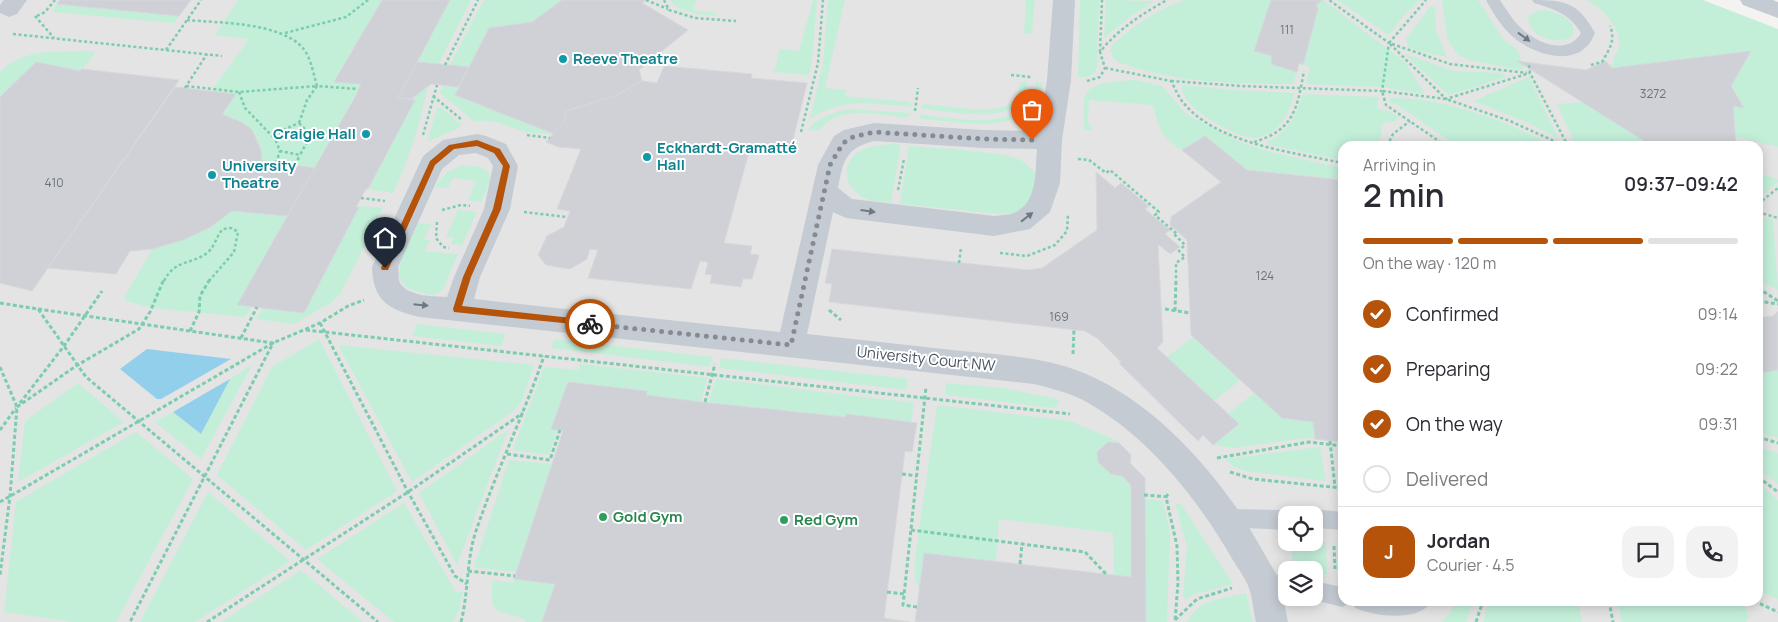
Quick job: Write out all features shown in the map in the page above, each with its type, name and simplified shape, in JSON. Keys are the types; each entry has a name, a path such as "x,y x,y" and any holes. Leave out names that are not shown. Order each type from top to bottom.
{"street":[{"path":"824,192 846,208 994,226 1021,222 1041,205 1047,183 1050,140 1059,80 1064,0"},
{"path":"1751,0 1778,10"},
{"path":"791,345 830,165 838,150 853,137 874,132 984,139 1050,140"},
{"name":"University Court NW","path":"457,309 467,277 497,209 506,166 497,151 477,143 452,147 432,163 385,268 384,280 388,290 396,298 409,304 1034,371 1074,382 1093,391 1132,416 1157,438 1192,474 1225,518 1264,585 1272,622"}],"lane":[{"path":"1494,0 1514,30 1531,43 1550,50 1567,51 1579,48 1585,41 1588,33 1582,21 1574,13 1558,5 1539,0"},
{"path":"1225,518 1278,520"},
{"path":"1323,520 1338,521"},
{"path":"1323,594 1338,596"},
{"path":"1386,606 1413,606"}],"path":[{"path":"50,6 55,0"},
{"path":"166,50 201,0"},
{"path":"285,33 346,17 368,0"},
{"path":"646,0 695,18 736,21"},
{"path":"664,0 669,10"},
{"path":"801,132 818,63 823,0"},
{"path":"1082,82 1100,77 1105,68 1100,52 1102,0"},
{"path":"1100,52 1114,36 1145,13 1167,0"},
{"path":"1329,0 1389,43 1446,99"},
{"path":"1426,0 1389,43 1382,91 1386,105 1439,141"},
{"path":"445,65 479,1"},
{"path":"19,6 54,38"},
{"path":"187,20 285,33 301,45 308,57 317,86"},
{"path":"11,33 222,56"},
{"path":"1389,43 1450,64 1530,73 1446,99"},
{"path":"208,54 185,87 239,92 317,86 358,90"},
{"path":"1105,68 1171,81 1301,89 1382,91 1446,99 1510,121 1554,141"},
{"path":"1252,142 1275,135 1282,128 1294,108 1301,89 1304,71"},
{"path":"1011,75 1021,76"},
{"path":"1171,81 1174,90 1182,101 1194,113 1213,125 1252,142 1283,151 1338,162"},
{"path":"422,140 437,85"},
{"path":"299,123 307,100 317,86"},
{"path":"916,103 918,88"},
{"path":"239,92 245,108 275,139 280,151 276,163"},
{"path":"433,96 466,123"},
{"path":"1389,141 1396,131 1410,121"},
{"path":"275,139 285,128 299,123"},
{"path":"295,165 307,142 307,131 299,123"},
{"path":"527,135 550,138"},
{"path":"280,151 300,155"},
{"path":"898,194 904,155"},
{"path":"1106,173 1110,170 1160,212 1155,215 1177,234 1175,235 1185,245 1183,249 1178,250 1185,257 1176,262 1175,311"},
{"path":"1763,200 1778,188"},
{"path":"361,198 386,202"},
{"path":"438,211 461,205 479,207"},
{"path":"524,212 567,217"},
{"path":"1763,214 1778,218"},
{"path":"438,220 436,238 443,247 478,251"},
{"path":"17,406 77,365 142,326 169,272 180,261 202,256 209,251 218,232 225,228 233,228 238,232 234,252 206,284 200,296 199,312 190,331"},
{"path":"959,263 961,248"},
{"path":"0,430 64,346 102,291"},
{"path":"1763,291 1778,301"},
{"path":"0,502 273,343 306,330 348,306 372,297"},
{"path":"1763,301 1778,301"},
{"path":"0,302 142,326 273,343"},
{"path":"241,338 257,307"},
{"path":"38,309 86,377 378,622"},
{"path":"1164,309 1190,313"},
{"path":"320,323 408,492 455,576 467,584"},
{"path":"1073,359 1074,329"},
{"path":"306,330 925,396 1073,414"},
{"path":"130,622 273,343"},
{"path":"460,622 464,611 468,571 476,529 524,412 544,356"},
{"path":"705,402 717,357"},
{"path":"0,367 17,406 10,496 0,575"},
{"path":"917,607 903,605 925,396"},
{"path":"207,622 408,492 524,412"},
{"path":"507,454 550,460 560,430"},
{"path":"1763,438 1778,443"},
{"path":"1220,456 1309,442 1330,442 1338,445"},
{"path":"1330,442 1335,487"},
{"path":"902,474 917,476"},
{"path":"1763,481 1778,492"},
{"path":"1172,487 1166,497 1177,546 1178,583 1175,621"},
{"path":"1144,495 1174,498"},
{"path":"911,530 1085,552 1106,574"},
{"path":"1334,542 1335,575"},
{"path":"1020,564 1022,544"},
{"path":"468,571 515,576"},
{"path":"1175,621 1197,599 1264,585"},
{"path":"887,592 905,594"},
{"path":"1763,605 1778,612"},
{"path":"1476,622 1481,606"},
{"path":"1610,606 1613,622"}],"shaded area":[{"path":"0,0 1681,0 1778,39 1778,622 0,622"}],"green space":[{"path":"238,0 382,0 334,81 361,84 315,168 262,161 259,143 251,130 231,117 222,114 235,94 212,90 249,39 215,35"},
{"path":"450,0 471,0 439,64 417,62"},
{"path":"486,0 562,0 532,22 489,28 469,67 450,65 482,3"},
{"path":"670,0 696,0 693,10 716,12 715,16 684,10"},
{"path":"813,0 817,0 809,75 774,72 780,49 799,51"},
{"path":"828,0 845,0 825,88 846,90 845,96 909,102 912,107 872,103 847,104 835,107 810,119 823,63"},
{"path":"1026,0 1035,0 1032,33 1024,34"},
{"path":"1080,0 1099,0 1097,67 1094,74 1087,77 1078,77"},
{"path":"1106,0 1155,1 1131,16 1104,38"},
{"path":"1185,0 1271,0 1254,51 1272,56 1271,64 1297,72 1293,84 1231,83 1190,79 1149,72 1115,60 1111,46 1119,39 1155,13"},
{"path":"1323,0 1405,62 1425,94 1382,87 1306,84 1310,67 1303,65 1318,9 1316,5"},
{"path":"1337,0 1420,0 1406,13 1389,35"},
{"path":"1442,0 1478,0 1504,40 1517,49 1524,68 1519,70 1469,60 1458,55 1447,38"},
{"path":"1587,0 1703,0 1778,29 1778,147 1763,143 1763,141 1735,136 1733,106 1744,108 1731,86 1751,52 1612,68 1610,65 1614,63 1613,58 1618,50 1618,33 1608,17"},
{"path":"57,4 179,16 174,23 171,23 52,12"},
{"path":"1431,6 1435,7 1436,31 1447,57 1414,50 1409,47 1406,39"},
{"path":"1546,10 1556,13 1571,22 1573,31 1571,37 1551,40 1533,31 1528,18 1536,12"},
{"path":"53,51 94,52 94,55 80,71 0,97 0,72 20,58"},
{"path":"1403,53 1454,71 1501,73 1506,77 1449,95"},
{"path":"1529,77 1558,138 1526,122 1473,101"},
{"path":"1136,80 1162,86 1187,115 1240,142 1270,152 1338,167 1338,179 1247,170 1205,136 1182,150 1165,137 1157,120 1153,105 1089,100 1088,124 1092,127 1091,131 1084,129 1084,104 1088,91 1099,85"},
{"path":"1027,81 1025,97 1017,106 1005,111 992,114 976,114 919,108 924,104 966,109 999,108 1012,101 1018,93 1020,83"},
{"path":"1036,82 1043,83 1037,101 1026,113 1011,120 994,123 956,123 921,119 918,114 970,120 989,120 1006,117 1021,110 1031,99"},
{"path":"443,85 458,87 455,95 554,134 522,131 489,121 475,122 440,93"},
{"path":"1182,85 1295,93 1286,116 1278,127 1266,135 1253,138 1234,133 1198,111 1183,93"},
{"path":"428,86 414,141 393,193 368,189 415,100 411,99"},
{"path":"1303,94 1379,97 1377,108 1399,117 1395,121 1383,123 1380,141 1338,141 1338,159 1269,145 1267,142 1275,138 1286,128 1297,110"},
{"path":"1390,98 1409,98 1451,106 1495,119 1542,141 1450,141 1396,104 1390,103"},
{"path":"1583,102 1644,141 1574,141 1557,104"},
{"path":"437,108 442,108 461,125 459,128 427,142"},
{"path":"847,109 912,113 906,118 860,113 848,114 828,122 820,130 808,131 820,119"},
{"path":"892,144 901,145 891,203 873,201 861,196 852,188 849,182 847,176 848,164 855,154 860,151"},
{"path":"909,146 985,152 1022,161 1038,179 1027,208 1015,213 999,214 900,204"},
{"path":"463,165 481,167 489,173 490,181 481,202 468,200 476,181 453,178 448,188 435,187 447,172"},
{"path":"1763,174 1778,179 1778,182 1763,194"},
{"path":"359,207 383,208 340,294 332,302 294,324 256,319 263,308 304,312"},
{"path":"458,210 477,212 462,245 451,244 454,237 446,237"},
{"path":"232,211 287,216 252,307 245,317 152,308 126,301 125,296 152,249 194,234"},
{"path":"1763,218 1773,220 1778,290 1763,283"},
{"path":"418,223 431,224 424,240 430,240 425,251 458,254 443,289 435,295 416,291 406,286 401,279 399,271 404,250"},
{"path":"417,324 506,334 501,346 412,336"},
{"path":"1193,337 1240,380 1214,401 1167,357"},
{"path":"319,339 397,491 306,550 217,475 272,367"},
{"path":"554,339 713,357 709,367 551,348"},
{"path":"338,345 534,365 522,401 515,410 412,482"},
{"path":"721,358 908,379 906,390 719,368"},
{"path":"580,364 707,378 701,402 709,402 716,379 914,403 911,422 917,423 912,452 905,452 884,618 474,567 509,460 552,464 563,431 557,430 549,455 513,450 544,367 578,370"},
{"path":"252,365 201,459 155,422 173,412 201,434 230,379"},
{"path":"1778,370 1778,438 1763,434 1763,372"},
{"path":"78,383 124,422 18,482 25,421"},
{"path":"946,383 1004,388 1057,399 1059,403 1056,407 1052,408 946,395"},
{"path":"1254,393 1282,418 1313,422 1315,439 1305,438 1234,448 1213,445 1239,425 1228,414"},
{"path":"937,405 1070,421 1118,441 1119,443 1108,442 1097,451 1098,462 1111,474 1122,476 1131,485 1131,577 1114,575 1113,533 999,519 996,561 924,553 919,588 915,574 916,551"},
{"path":"508,430 457,565 419,493"},
{"path":"136,432 193,479 116,622 74,622 4,612 16,502"},
{"path":"1320,447 1326,481 1245,471 1234,467 1225,459"},
{"path":"1763,448 1778,453 1778,484 1763,473"},
{"path":"1763,487 1778,500 1778,599 1763,593"},
{"path":"208,492 290,561 195,622 140,622"},
{"path":"1144,499 1163,501 1170,532 1167,622 1146,622"},
{"path":"404,503 455,591 463,592 459,611 453,622 394,622 317,559"},
{"path":"1175,503 1181,504 1233,584 1192,595 1187,600 1183,597 1187,546"},
{"path":"1323,541 1326,541 1327,575 1323,574 1323,561 1294,561 1291,551 1323,551"},
{"path":"301,570 363,622 221,622"},
{"path":"514,579 555,584 542,622 526,622 525,619 498,611 492,604 492,580 513,583"},
{"path":"1246,593 1253,622 1187,622 1198,608 1205,604 1220,598"},
{"path":"1453,606 1471,606 1466,622 1441,622 1450,613"},
{"path":"1488,606 1579,606 1582,622 1483,622"},
{"path":"1618,606 1743,606 1749,617 1746,622 1622,622"}],"water":[{"path":"147,349 231,359 161,399 157,399 120,369"},
{"path":"230,379 201,434 173,412"}],"building":[{"path":"60,0 191,0 179,16 57,4"},
{"name":"Craigie Hall","path":"382,0 450,0 398,98 415,100 368,189 366,189 356,207 359,207 304,313 237,305 356,95 361,84 334,82"},
{"name":"Reeve Theatre","path":"562,0 646,0 642,3 688,30 639,70 642,81 615,96 566,111 565,121 554,134 455,95 489,28 532,22"},
{"path":"1271,0 1323,0 1316,5 1318,9 1303,65 1299,63 1297,72 1271,64 1272,56 1254,51"},
{"path":"1751,51 1731,86 1744,108 1733,106 1736,141 1644,141 1517,61 1586,70 1606,61 1612,68"},
{"path":"36,62 80,71 82,69 179,80 32,291 0,283 0,97"},
{"path":"417,62 469,67 458,87 431,84 411,99 398,98"},
{"path":"664,66 752,74 751,78 807,83 790,152 750,148 724,243 752,246 750,254 759,255 752,279 743,279 741,287 710,283 712,275 705,274 708,262 700,261 691,289 588,278 598,250 590,249 587,259 570,269 546,265 538,255 547,236 564,227 570,211 557,209 581,149 558,147 546,142 565,121 566,111 615,96 642,81 657,83"},
{"name":"University Theatre","path":"175,87 236,94 222,114 243,123 252,130 261,150 262,161 315,168 287,216 232,211 209,228 183,240 152,249 130,251 116,274 48,268"},
{"path":"1205,136 1247,170 1338,180 1338,442 1315,439 1313,422 1282,418 1191,335 1187,240 1170,225 1171,217 1221,182 1182,150"},
{"path":"1096,172 1115,188 1121,183 1149,206 1145,209 1170,230 1165,234 1180,247 1170,254 1158,244 1163,342 1157,348 1239,424 1213,445 1203,435 1198,441 1119,363 1121,362 1097,338 1085,331 829,302 832,284 825,283 832,249 1029,270 1042,268 1097,230"},
{"path":"1778,311 1778,370 1763,372 1763,317 1773,316"},
{"path":"568,382 647,391 646,395 701,402 845,417 847,414 917,423 912,452 905,451 884,618 909,622 542,622 555,584 514,579 563,431 551,429"},
{"path":"1108,442 1119,443 1131,455 1130,463 1145,478 1146,622 915,622 924,553 1131,577 1131,485 1122,476 1111,474 1098,462 1097,452"}],"way so far":[{"path":"590,324 791,345 830,165 843,143 853,137 874,132 1032,140"}],"place":[{"name":"Reeve Theatre","path":"563,59"},
{"name":"Craigie Hall","path":"366,134"},
{"name":"Eckhardt-Gramatté Hall","path":"647,157"},
{"name":"University Theatre","path":"212,175"},
{"name":"Gold Gym","path":"603,517"},
{"name":"Red Gym","path":"784,520"}],"route":[{"path":"385,268 432,163 452,147 477,143 497,151 506,166 497,209 467,277 457,309 590,324"}]}
